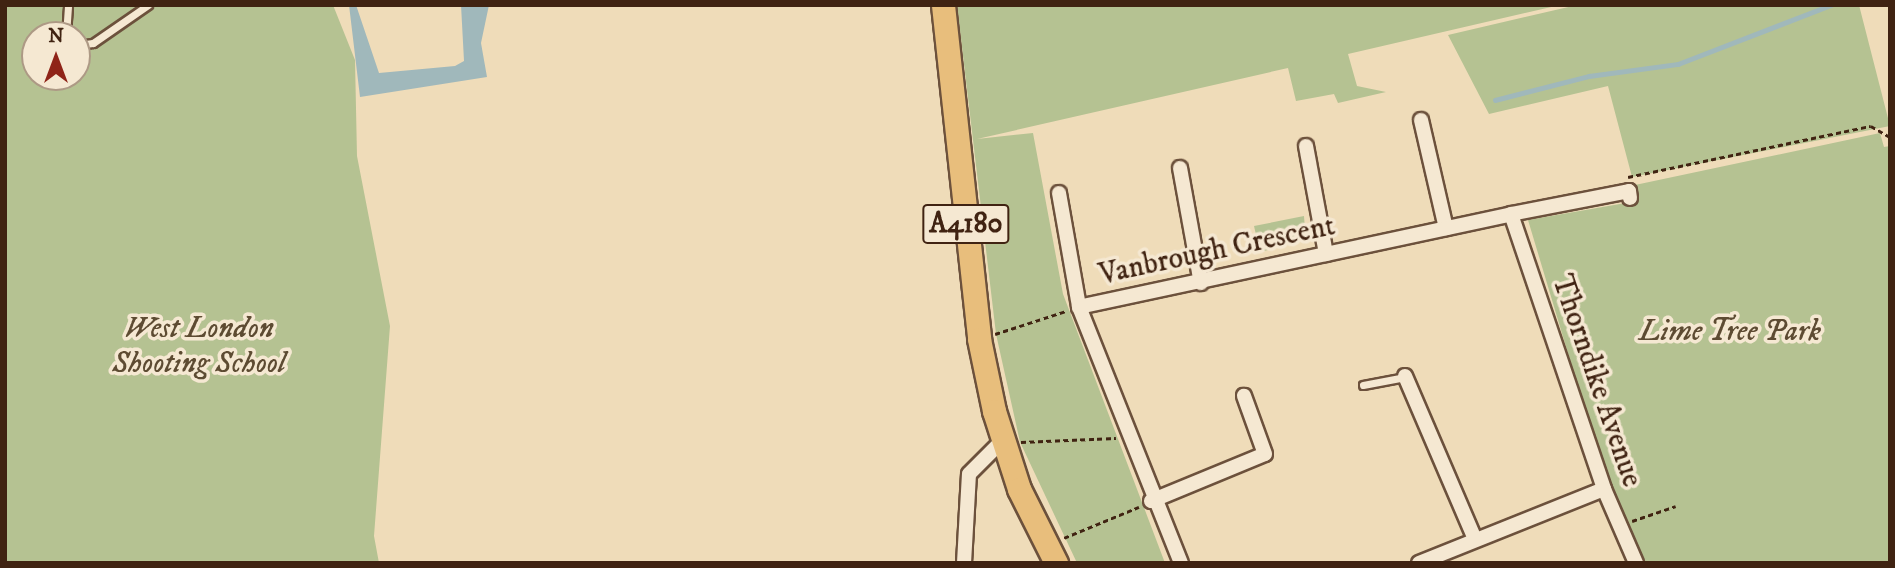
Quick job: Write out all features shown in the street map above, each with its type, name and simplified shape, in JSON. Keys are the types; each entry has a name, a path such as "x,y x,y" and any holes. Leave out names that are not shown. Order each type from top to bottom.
{"main road":[{"name":"A4180","path":"943,5 979,339 1009,438 1057,552"}],"street":[{"path":"1421,120 1446,228"},
{"path":"1306,146 1326,254"},
{"path":"1180,168 1201,283"},
{"name":"Vanbrough Crescent","path":"1181,563 1126,438 1079,307 1612,194 1629,191 1630,198"},
{"path":"1059,193 1079,307"},
{"name":"Thorndike Avenue","path":"1511,214 1604,489 1636,563"},
{"path":"1405,376 1474,537"},
{"path":"1152,501 1265,454 1244,396"},
{"path":"964,563 969,474 1009,438"},
{"path":"1419,563 1474,537 1604,489"}],"lane":[{"path":"91,43 148,5"},
{"path":"1363,386 1405,376"}],"path":[{"path":"1612,194 1623,178 1871,126 1890,137"},
{"path":"993,335 1079,307"},
{"path":"1009,438 1018,443 1126,438"},
{"path":"1057,552 1152,501"},
{"path":"1618,522 1675,506"}],"green space":[{"name":"West London Shooting School","path":"5,5 333,5 355,60 357,156 390,326 374,536 379,563 5,563"},
{"path":"957,5 1560,5 1348,54 1357,86 1386,92 1338,103 1334,94 1296,101 1288,68 977,139 1033,133 1063,294 1165,563 1077,563 1020,442 996,334"},
{"path":"1577,5 1859,5 1890,126 1632,177 1608,86 1489,114 1448,35"},
{"name":"Lime Tree Park","path":"1880,133 1884,147 1890,146 1890,563 1643,563 1603,470 1528,220 1637,201 1635,185"},
{"path":"1304,216 1305,230 1295,243 1260,252 1254,226"}],"water":[{"path":"349,5 356,5 379,73 455,66 464,61 461,5 489,5 481,43 487,77 360,97"}],"waterway":[{"path":"1495,100 1589,76 1678,64 1831,5"}]}
